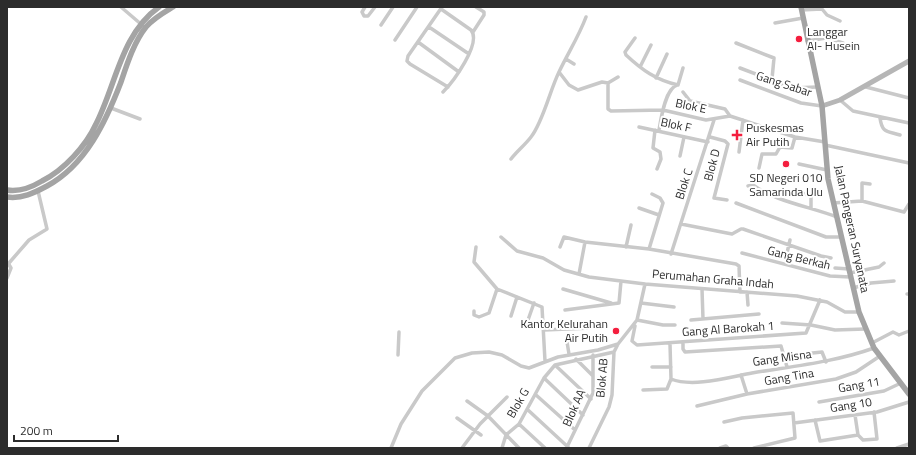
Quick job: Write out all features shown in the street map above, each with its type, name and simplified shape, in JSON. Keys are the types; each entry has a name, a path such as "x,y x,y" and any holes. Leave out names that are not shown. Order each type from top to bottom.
{"main road":[{"path":"7,190 16,190 41,182 58,172 73,156 96,126 123,54 140,24 159,7"},
{"path":"7,197 20,197 38,191 55,182 68,172 98,134 111,108 128,62 145,28 154,19 173,7"},
{"name":"Jalan Pangeran Suryanata","path":"801,9 822,106 827,170 833,203 859,312 873,346 909,394"},
{"path":"822,106 840,100 866,87 909,61"}],"street":[{"path":"121,7 145,28"},
{"path":"365,7 362,12 364,16 368,16 375,7"},
{"path":"380,25 393,7"},
{"path":"395,40 417,7"},
{"path":"444,92 459,72 469,54 473,32 484,15 484,12 476,7"},
{"path":"448,87 407,61 408,56 442,8 473,32"},
{"path":"801,9 822,9 827,15 840,21"},
{"path":"510,159 532,136 559,72 578,38 586,17"},
{"path":"775,23 803,18"},
{"path":"429,27 469,54"},
{"path":"635,38 625,53 640,67 656,78 678,85"},
{"path":"807,41 826,38 843,43"},
{"path":"418,42 459,72"},
{"path":"736,43 774,58 772,79"},
{"path":"640,67 651,45"},
{"path":"656,78 667,54"},
{"path":"566,59 574,64"},
{"path":"657,169 661,156 660,152 653,148 657,130 667,97 674,86 678,85 683,68"},
{"path":"740,68 772,79 792,88 817,87"},
{"path":"559,72 569,85 578,90 602,82 608,83 618,77"},
{"name":"Gang Sabar","path":"740,80 801,103 822,106"},
{"name":"Blok E","path":"608,83 607,105 608,109 611,111 663,110 699,120 714,120 730,116"},
{"path":"866,87 909,98"},
{"path":"683,92 690,101 725,109 730,116 795,137 909,163"},
{"path":"840,100 853,111 909,123"},
{"path":"111,108 140,119"},
{"path":"880,118 881,127 884,130 900,135"},
{"name":"Blok C","path":"671,254 710,137 714,120"},
{"path":"739,152 743,120"},
{"name":"Blok F","path":"639,127 708,142"},
{"path":"680,156 684,137"},
{"name":"Blok D","path":"710,137 725,141 728,144 714,198 727,200"},
{"path":"759,168 762,154 776,154 780,147 792,148 795,137"},
{"path":"799,164 827,170"},
{"path":"862,202 862,183 870,184"},
{"path":"748,186 753,185 767,193 837,217"},
{"path":"7,278 11,268 8,263 29,240 47,229 38,191"},
{"path":"796,191 811,196 811,208"},
{"path":"649,249 663,201 652,194"},
{"path":"833,203 862,202 906,211 909,204"},
{"path":"736,203 826,237 841,237"},
{"path":"639,208 659,215"},
{"path":"682,224 732,234 742,229 831,258"},
{"path":"626,247 631,225"},
{"path":"501,237 517,251 534,255 564,270 589,277 645,284"},
{"path":"560,247 563,238 649,249 737,265 739,266 740,292"},
{"path":"788,265 788,245 790,240"},
{"path":"579,274 585,242"},
{"path":"476,248 474,262 497,289 534,303 544,310 545,361"},
{"name":"Gang Berkah","path":"742,253 830,276 850,273"},
{"path":"835,268 850,273 879,267 884,263"},
{"path":"565,310 612,304 619,301 621,281"},
{"path":"853,288 871,283 894,281"},
{"name":"Perumahan Graha Indah","path":"614,352 618,344 635,325 645,284 747,292 820,300 845,312 859,312"},
{"path":"474,311 474,315 479,317 488,313 497,289"},
{"path":"563,289 612,304"},
{"path":"702,289 702,319"},
{"path":"747,292 748,305"},
{"path":"511,316 517,297"},
{"path":"811,325 820,300"},
{"path":"528,320 534,303"},
{"path":"641,303 674,307"},
{"path":"691,320 759,314"},
{"path":"637,320 663,325 675,325"},
{"path":"782,323 811,325 835,330 865,329"},
{"name":"Gang Al Barokah 1","path":"635,325 632,341 635,344 670,344 806,333 811,325"},
{"path":"544,330 591,328"},
{"name":"Gang Misna","path":"671,379 692,382 826,362 873,346 893,332 897,332 899,335 909,331"},
{"path":"398,355 399,332"},
{"path":"567,342 569,354"},
{"path":"683,342 683,349 686,352 781,346 787,367"},
{"path":"391,448 401,424 424,388 450,362 465,354 480,352 497,354 525,368 569,354 598,350 618,344"},
{"path":"643,390 666,389 671,379 670,344"},
{"path":"582,415 544,378 556,365 593,355 614,352"},
{"name":"Blok AB","path":"591,447 610,407 614,352"},
{"path":"804,354 822,352 826,362"},
{"name":"Blok AA","path":"568,447 582,415 591,399 594,386 593,355"},
{"name":"Gang Tina","path":"697,406 747,394 836,379 856,372 880,356"},
{"name":"Blok AA","path":"576,359 593,376"},
{"path":"556,365 591,399"},
{"path":"652,367 671,367"},
{"path":"741,375 747,394"},
{"name":"Blok G","path":"506,435 519,424 528,410 544,378"},
{"name":"Gang 11","path":"820,402 884,391 901,383"},
{"path":"536,395 575,430"},
{"path":"462,448 488,416 507,397"},
{"path":"467,401 488,416 519,448"},
{"name":"Gang 10","path":"794,423 874,412 909,402"},
{"path":"528,410 568,447"},
{"path":"724,422 790,412 793,413 795,438 754,448"},
{"path":"855,415 858,435 862,440 877,439 874,412"},
{"path":"457,418 481,436"},
{"path":"815,420 820,441 858,435"},
{"path":"519,424 545,448"},
{"path":"502,448 506,435"},
{"path":"897,448 909,444"},
{"path":"720,448 726,446 728,448"}],"place":[{"name":"Langgar Al- Husein","path":"799,39"},
{"name":"Puskesmas Air Putih","path":"737,135"},
{"name":"SD Negeri 010 Samarinda Ulu","path":"786,164"},
{"name":"Kantor Kelurahan Air Putih","path":"616,331"}]}
